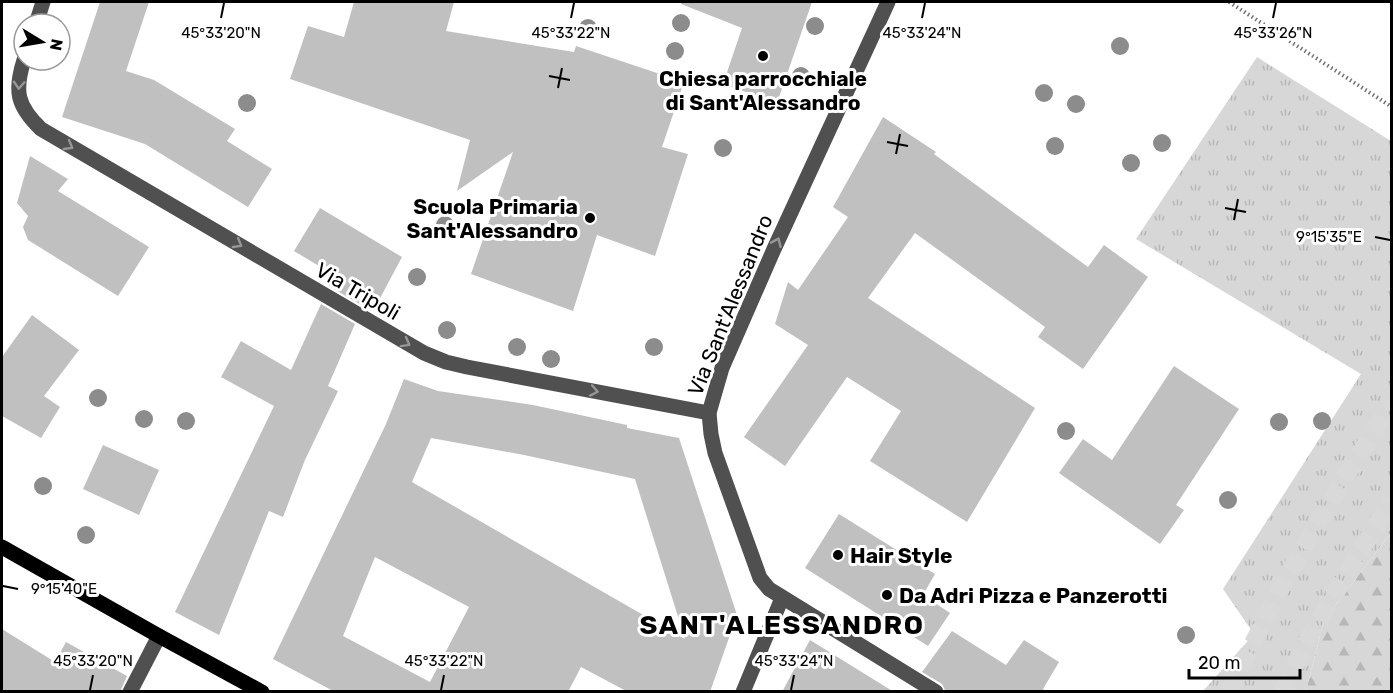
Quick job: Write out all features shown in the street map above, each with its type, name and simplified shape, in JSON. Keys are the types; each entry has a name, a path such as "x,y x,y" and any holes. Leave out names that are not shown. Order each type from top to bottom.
{"main road":[{"path":"2,547 262,692"}],"street":[{"name":"Via Sant'Alessandro","path":"888,2 722,368 709,413 715,453 760,578 769,589 782,598 936,692"},
{"name":"Via Tripoli","path":"21,72 18,86 19,99 24,110 41,129 424,353 467,368 709,413"},
{"path":"743,692 782,598"},
{"path":"130,692 159,636"}],"path":[{"path":"1228,2 1392,107"}],"green space":[{"path":"1257,57 1391,141 1391,533 1324,620 1306,691 1203,691 1254,634 1223,589 1361,374 1136,239"},
{"path":"1391,533 1391,691 1306,691 1324,620"}],"building":[{"path":"100,2 149,2 126,71 154,80 235,129 227,141 272,169 248,207 145,144 62,117"},
{"path":"354,2 454,2 446,31 574,52 576,46 684,82 662,147 688,154 655,256 597,235 573,311 471,274 513,152 457,191 470,140 290,79 308,26 344,37"},
{"name":"Chiesa parrocchiale di Sant'Alessandro","path":"682,2 812,2 777,103 723,84 742,28 681,4"},
{"path":"883,117 936,152 934,154 1088,267 1104,245 1148,277 1083,369 1038,337 1045,327 915,233 868,298 1035,408 967,522 870,461 901,411 847,377 785,466 744,437 808,345 775,324 788,282 798,290 848,217 833,207"},
{"path":"30,156 68,179 58,191 149,247 118,296 28,240 23,227 28,216 17,203"},
{"path":"320,208 402,257 378,302 368,296 363,306 329,286 334,275 294,251"},
{"path":"321,304 355,324 328,386 338,391 305,460 283,517 269,511 219,635 175,612 274,406 221,377 241,341 291,370"},
{"path":"32,315 79,350 44,396 60,407 41,438 2,416 2,357"},
{"path":"1174,366 1239,409 1176,505 1184,510 1160,544 1059,473 1083,439 1112,460"},
{"path":"404,379 438,391 533,405 679,438 737,615 710,692 628,692 581,667 568,692 335,692 273,659 386,424","holes":["431,438 635,479 685,639 412,482","375,557 469,607 430,682 343,636"]},
{"path":"103,445 159,470 139,515 83,489"},
{"path":"839,514 935,574 923,595 950,613 928,646 805,568"},
{"path":"2,629 55,662 66,642 127,676 120,692 2,692"},
{"path":"952,631 1006,665 1024,640 1059,662 1043,689 1047,692 946,692 942,684 922,672"},
{"path":"810,640 894,692 782,692"}],"tunnel":[{"path":"1229,692 1284,581 1392,403"},
{"path":"1282,692 1310,635 1392,499"}],"place":[{"name":"Chiesa parrocchiale di Sant'Alessandro","path":"763,56"},
{"name":"Scuola Primaria Sant'Alessandro","path":"590,218"},
{"name":"Hair Style","path":"838,555"},
{"name":"Da Adri Pizza e Panzerotti","path":"887,595"}],"district":[{"name":"SANT'ALESSANDRO","path":"782,625"}]}
